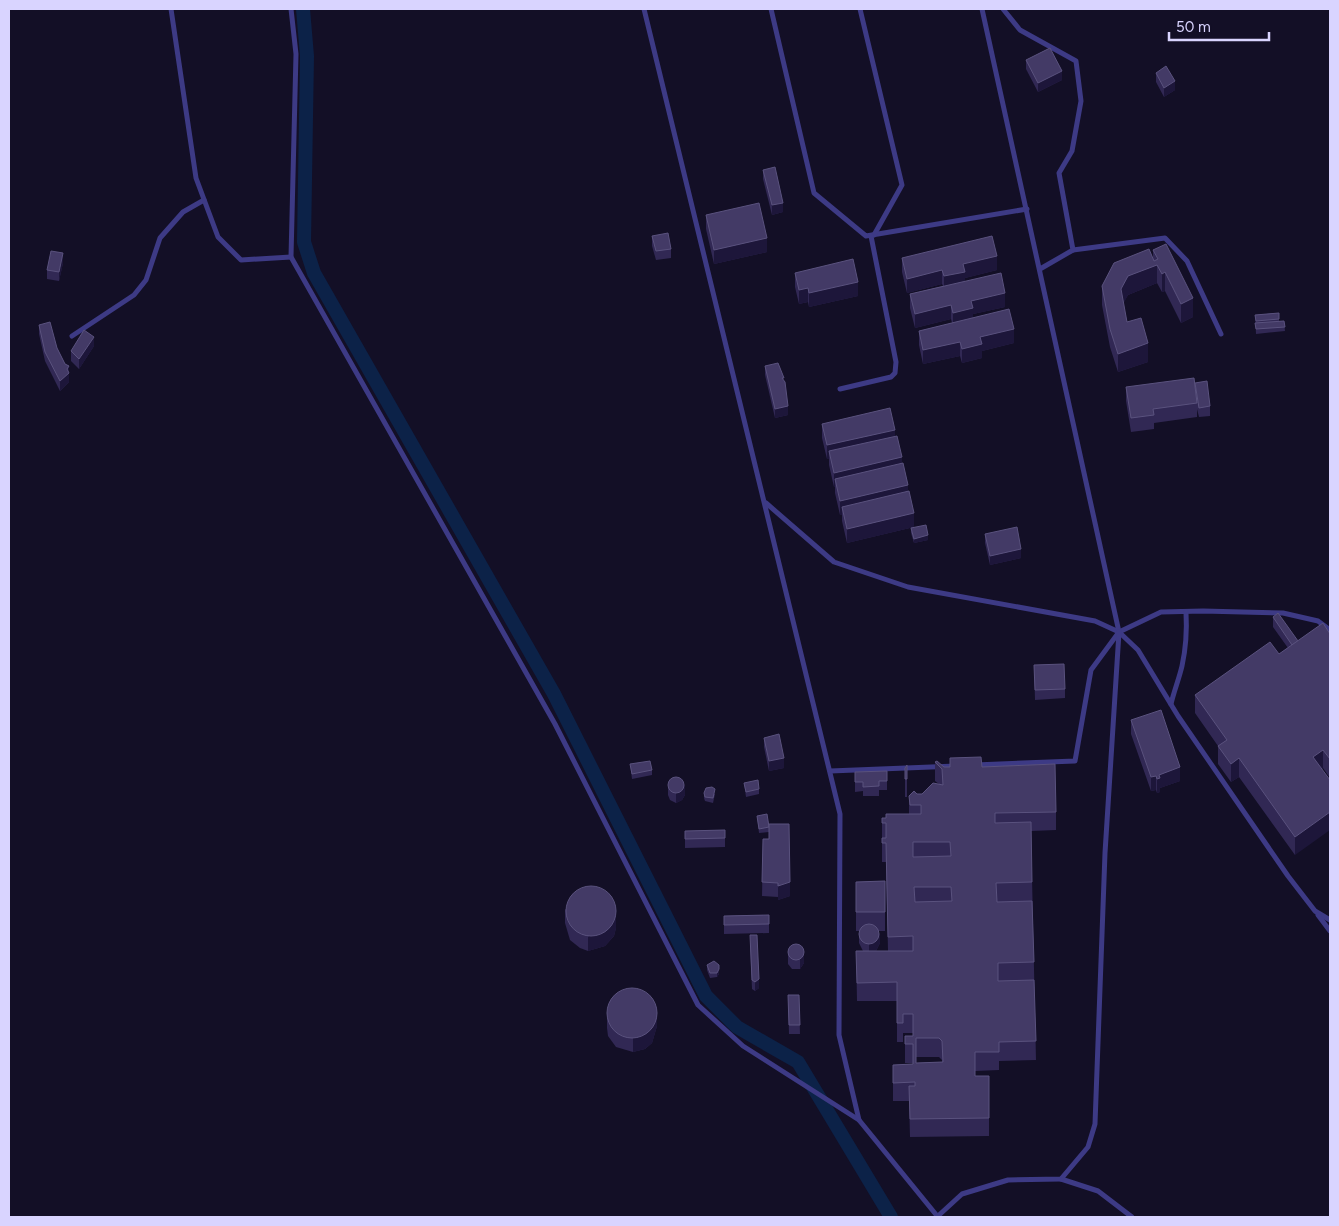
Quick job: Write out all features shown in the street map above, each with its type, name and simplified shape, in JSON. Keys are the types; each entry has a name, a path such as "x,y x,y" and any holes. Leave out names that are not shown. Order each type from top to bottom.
{"lane":[{"path":"171,9 196,178 218,237 241,260 290,257"},
{"path":"292,9 296,54 290,257 555,724 698,1005 743,1046 859,1120 938,1217 962,1194 1008,1180 1061,1179 1098,1191 1132,1217"},
{"path":"644,9 766,503 840,814 839,1036 859,1120"},
{"path":"771,9 814,193 866,236 1027,209"},
{"path":"840,389 892,377 895,373 896,362 872,235 902,185 860,9"},
{"path":"982,9 1119,632 1105,853 1095,1124 1088,1147 1061,1179"},
{"path":"1003,9 1020,30 1076,61 1081,101 1072,151 1059,173 1073,250"},
{"path":"72,336 134,295 146,280 160,238 183,212 204,200"},
{"path":"1040,269 1073,250 1165,238 1188,261 1221,334"},
{"path":"766,503 834,562 908,587 1095,621 1119,632 1138,650 1171,705 1288,876 1330,931"},
{"path":"830,771 1075,761 1091,670 1119,632 1161,612 1283,613 1318,621 1330,630"},
{"path":"1171,705 1175,684 1182,668 1187,634 1186,612"},
{"path":"1315,910 1330,920"}],"building":[{"path":"1050,48 1062,71 1038,83 1026,60"},
{"path":"1166,66 1175,81 1164,88 1156,73"},
{"path":"775,167 783,203 772,205 763,170"},
{"path":"759,203 767,238 714,250 706,215"},
{"path":"668,233 671,249 656,251 652,236"},
{"path":"992,236 997,256 963,264 965,272 944,276 942,270 907,279 902,258"},
{"path":"1166,244 1193,298 1181,304 1165,272 1162,274 1157,265 1128,276 1121,289 1127,322 1141,318 1148,343 1118,354 1110,329 1102,286 1114,263 1149,249 1154,261 1158,259 1153,250"},
{"path":"51,251 63,253 59,272 47,270"},
{"path":"853,259 858,282 809,293 808,288 799,290 795,273"},
{"path":"1001,273 1005,293 971,301 973,308 953,313 951,305 915,314 910,294"},
{"path":"1009,309 1014,329 980,337 982,344 962,349 960,342 923,350 919,331"},
{"path":"1279,313 1279,319 1256,321 1255,315"},
{"path":"1284,321 1285,327 1256,329 1255,323"},
{"path":"50,322 57,348 65,364 69,366 67,369 69,373 60,381 45,352 39,325"},
{"path":"84,330 94,337 79,359 71,351"},
{"path":"778,363 785,382 788,406 775,409 765,366"},
{"path":"1194,378 1197,403 1153,409 1154,415 1131,418 1126,387"},
{"path":"1207,381 1210,406 1199,408 1195,383"},
{"path":"890,408 895,430 827,445 822,424"},
{"path":"897,436 902,457 834,473 829,451"},
{"path":"903,463 908,485 840,501 835,479"},
{"path":"909,491 914,513 847,529 842,507"},
{"path":"926,525 928,535 914,539 911,528"},
{"path":"1017,527 1021,549 990,556 985,534"},
{"path":"1278,613 1298,641 1292,645 1273,617"},
{"path":"1323,623 1330,634 1330,759 1323,750 1313,757 1330,780 1330,812 1295,837 1239,758 1231,764 1218,746 1227,740 1195,695 1270,642 1279,654"},
{"path":"1064,664 1065,689 1035,690 1034,665"},
{"path":"1161,710 1180,767 1159,775 1160,778 1157,779 1156,776 1151,777 1131,720"},
{"path":"779,734 784,758 769,761 764,738"},
{"path":"981,757 982,767 1055,764 1056,812 995,813 995,823 1031,822 1032,882 996,883 997,902 1032,901 1034,962 998,963 998,981 1034,980 1036,1041 999,1042 999,1052 975,1052 975,1076 989,1076 989,1118 910,1119 909,1086 915,1086 915,1082 893,1083 893,1065 913,1064 913,1044 905,1044 905,1036 913,1036 913,1014 903,1014 903,1023 897,1023 897,982 857,983 856,951 913,951 913,936 888,937 886,843 882,843 882,838 886,838 886,823 882,823 882,818 886,818 886,814 921,814 921,805 910,805 909,796 914,791 917,794 922,794 933,783 943,785 942,769 935,762 937,761 944,767 950,767 950,758","holes":["913,842 950,842 951,856 913,857","914,887 951,887 952,901 915,902","916,1038 939,1038 942,1041 943,1062 916,1063"]},
{"path":"650,761 652,770 632,774 630,764"},
{"path":"907,765 907,779 905,779 905,768"},
{"path":"887,771 887,781 879,781 879,786 863,787 863,782 855,782 855,772"},
{"path":"676,777 682,779 684,785 682,791 676,793 670,791 668,785 670,779"},
{"path":"758,780 759,789 746,792 744,783"},
{"path":"712,787 715,789 713,798 705,797 706,788"},
{"path":"767,814 769,827 759,829 757,816"},
{"path":"769,824 789,824 790,882 778,886 778,883 762,882 763,839 769,839"},
{"path":"725,830 725,838 685,839 685,831"},
{"path":"885,881 885,912 856,912 856,882"},
{"path":"591,886 609,893 616,911 609,929 591,936 573,929 566,911 573,893"},
{"path":"769,915 769,924 724,925 724,916"},
{"path":"869,924 876,927 879,934 876,941 869,944 862,941 859,934 862,927"},
{"path":"750,935 757,935 759,979 755,982 752,980"},
{"path":"796,944 802,946 804,952 802,958 796,960 790,958 788,952 790,946"},
{"path":"714,961 719,965 719,969 717,973 710,973 707,965"},
{"path":"632,988 641,990 652,999 657,1013 655,1022 646,1033 632,1038 623,1036 612,1027 607,1013 609,1004 618,993"},
{"path":"788,995 799,995 800,1025 789,1025"}],"waterway":[{"path":"303,9 307,56 304,242 314,273 554,694 706,996 737,1027 798,1062 891,1217"}]}
